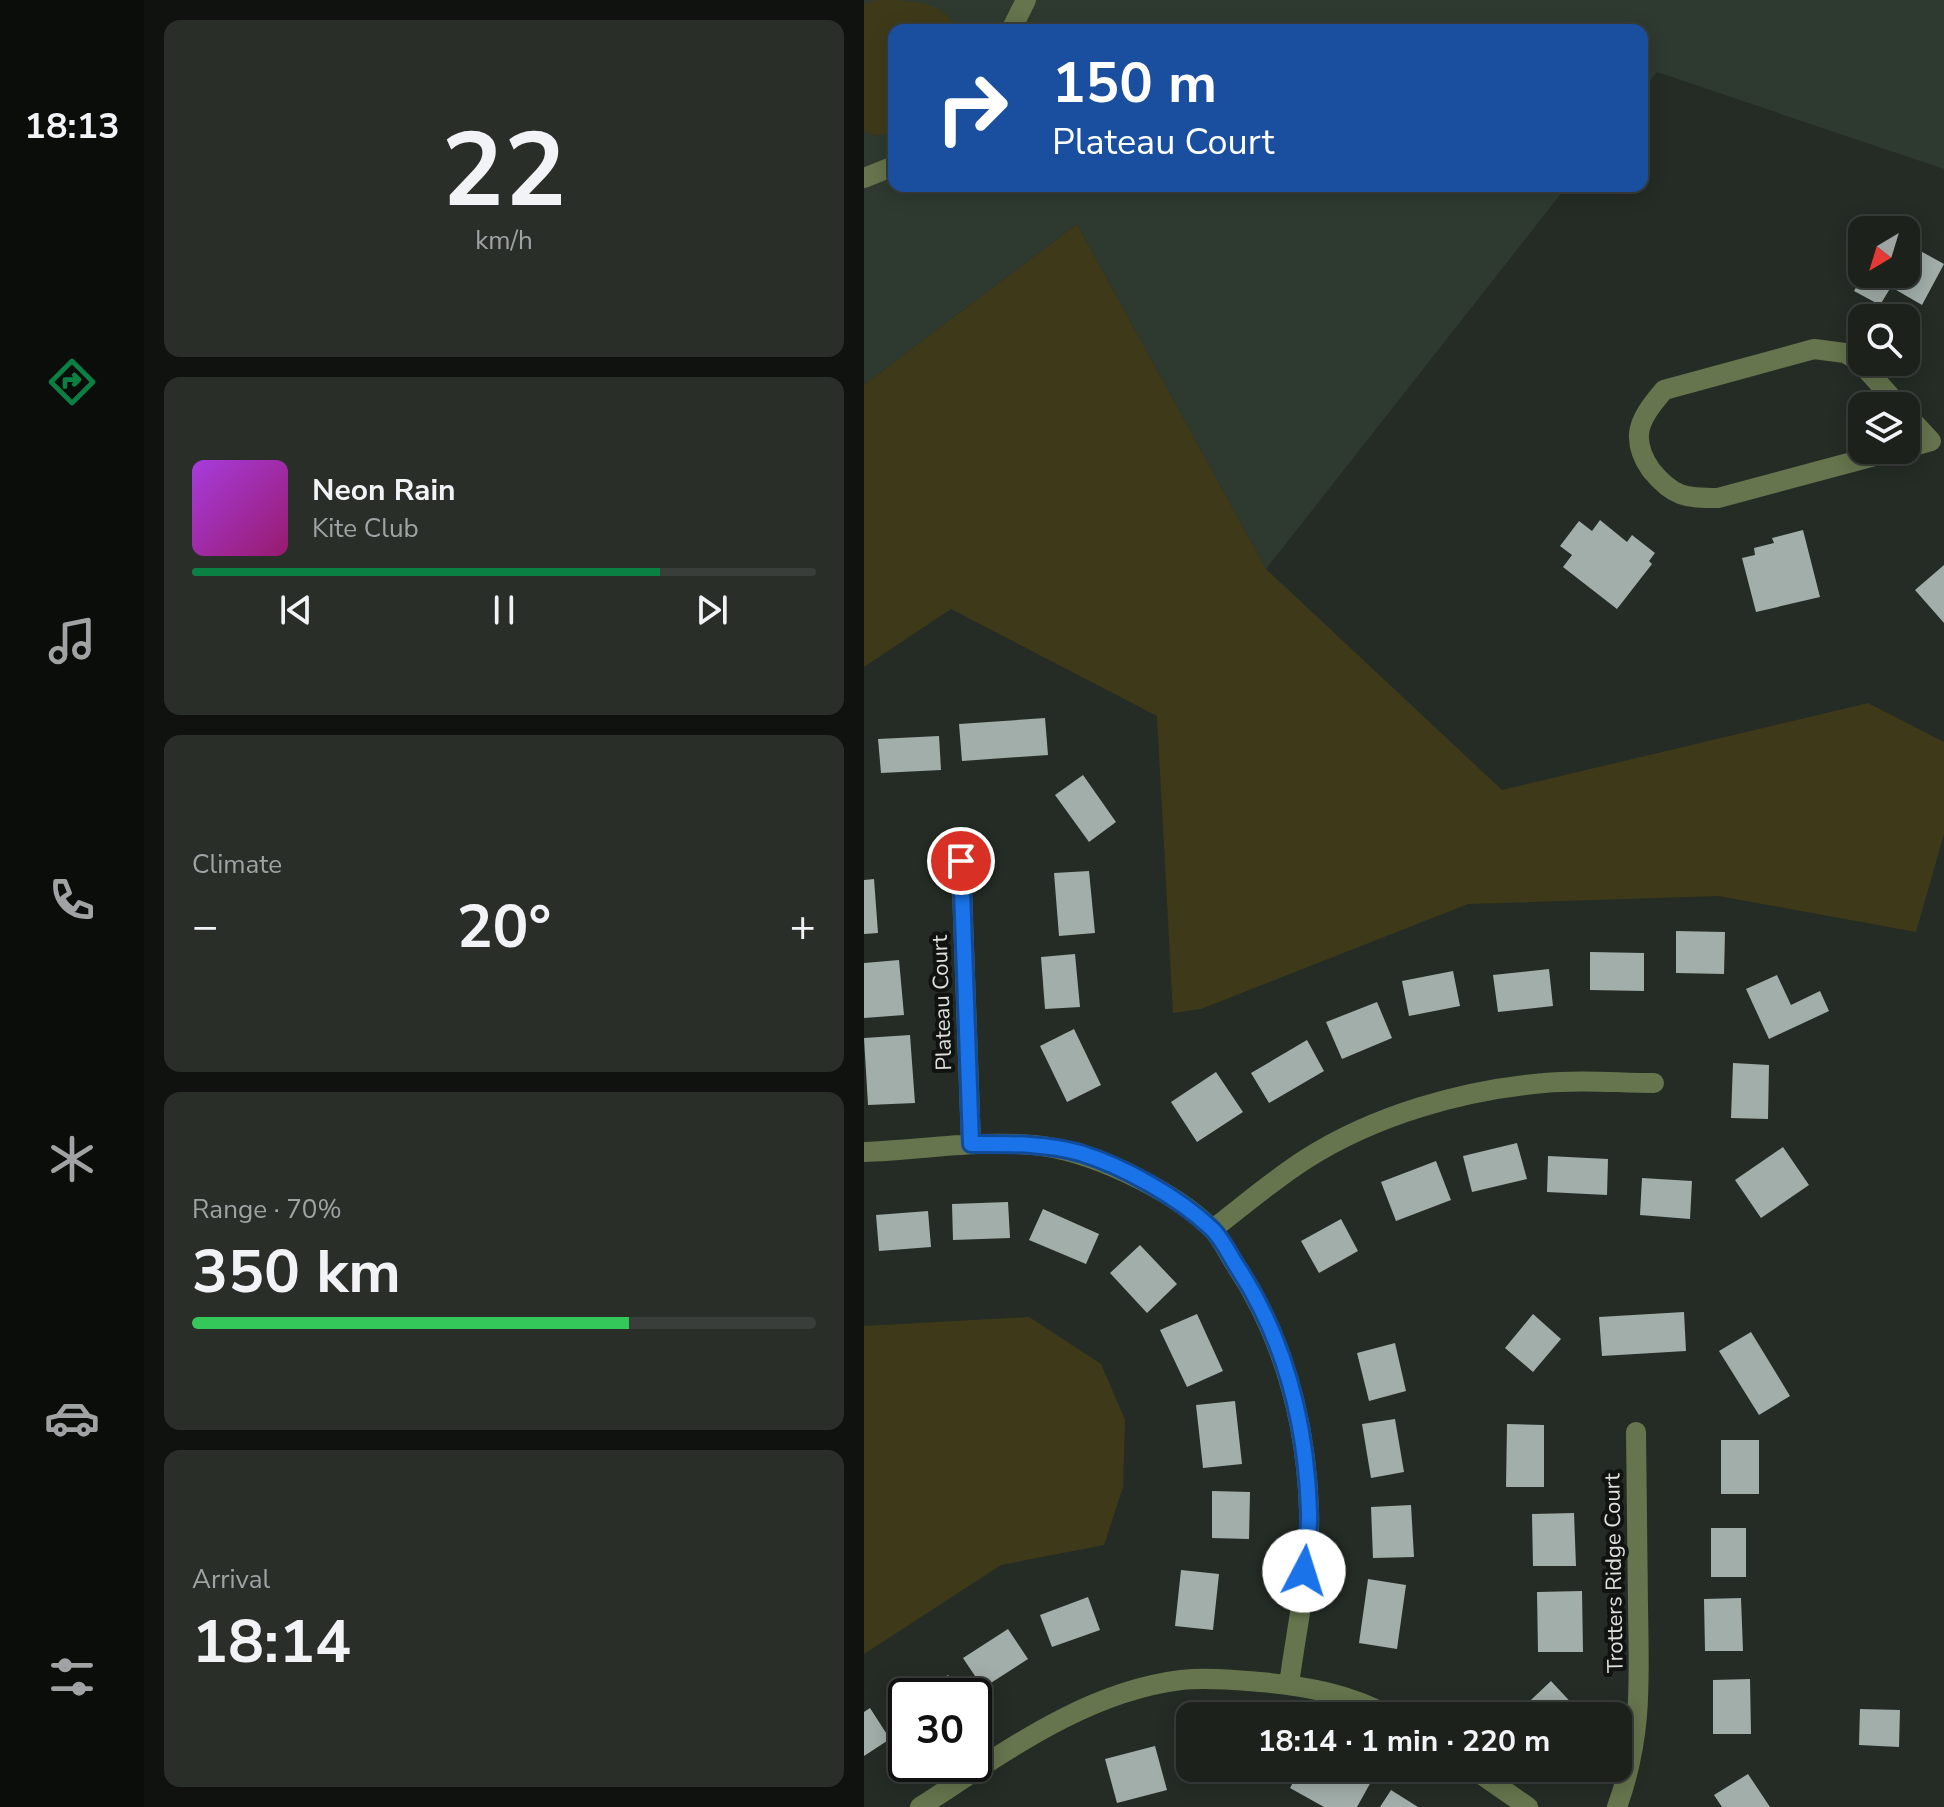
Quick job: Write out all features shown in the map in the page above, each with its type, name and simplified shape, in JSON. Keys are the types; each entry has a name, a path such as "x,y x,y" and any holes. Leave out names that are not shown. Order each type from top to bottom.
{"street":[{"path":"1010,0 1011,24"},
{"path":"1014,24 1026,0"},
{"path":"864,178 888,168"},
{"path":"1848,463 1718,498 1692,498 1666,489 1643,459 1639,433 1649,409 1664,390 1814,349 1845,353 1859,361 1887,392"},
{"path":"1920,429 1937,448"},
{"name":"Plateau Court","path":"961,861 971,1144"},
{"path":"1213,1229 1306,1159 1363,1130 1417,1109 1471,1094 1545,1082 1654,1083"},
{"path":"864,1152 971,1144 1034,1145 1080,1154 1124,1171 1156,1189 1213,1229 1256,1296 1290,1377 1301,1436 1309,1512 1289,1685"},
{"name":"Trotters Ridge Court","path":"1617,1807 1636,1740 1639,1696 1636,1432"},
{"path":"920,1807 1015,1746 1071,1715 1123,1693 1182,1680 1234,1680 1289,1685 1336,1694 1355,1702"},
{"path":"1492,1782 1528,1807"}],"shaded area":[{"path":"864,0 1944,0 1944,169 1657,72 1648,83 1648,24 888,24 888,192 1562,192 1266,569 1077,224 864,385"},
{"path":"877,0 902,0 924,4 944,13 955,24 888,24 888,133 877,136 864,131 864,4"},
{"path":"1077,224 1266,569 1502,790 1868,703 1944,742 1944,834 1916,932 1719,896 1468,904 1201,1009 1173,1013 1157,716 951,609 864,667 864,385"},
{"path":"1029,1317 1101,1364 1125,1420 1123,1487 1104,1545 1001,1565 864,1654 864,1326"}],"building":[{"path":"1920,251 1944,264 1922,305 1893,288 1920,288"},
{"path":"1856,288 1890,288 1881,304 1854,291"},
{"path":"1600,520 1627,542 1632,535 1655,553 1649,561 1652,564 1617,609 1563,567 1572,555 1560,546 1579,521 1592,531"},
{"path":"1803,530 1820,597 1756,612 1742,558 1755,555 1754,548 1774,543 1772,538"},
{"path":"1944,565 1944,623 1915,590"},
{"path":"1045,718 1048,755 962,761 959,724"},
{"path":"939,736 941,770 881,773 878,739"},
{"path":"1083,775 1116,822 1089,842 1055,795"},
{"path":"1089,871 1095,933 1059,936 1054,873"},
{"path":"874,879 878,933 864,934 864,880"},
{"path":"1676,931 1725,932 1724,974 1676,973"},
{"path":"1590,952 1644,953 1644,991 1590,990"},
{"path":"1075,954 1080,1007 1045,1009 1041,957"},
{"path":"899,960 904,1015 864,1018 864,963"},
{"path":"1549,969 1553,1006 1498,1012 1493,975"},
{"path":"1453,971 1460,1006 1409,1016 1402,981"},
{"path":"1777,975 1791,1005 1820,991 1829,1011 1769,1039 1746,989"},
{"path":"1377,1002 1392,1038 1342,1059 1326,1022"},
{"path":"1074,1029 1101,1085 1067,1102 1040,1046"},
{"path":"910,1035 915,1103 868,1105 864,1038"},
{"path":"1307,1040 1324,1071 1269,1103 1251,1073"},
{"path":"1733,1063 1769,1065 1768,1119 1731,1118"},
{"path":"1216,1072 1243,1112 1197,1142 1171,1102"},
{"path":"1517,1143 1527,1179 1472,1192 1463,1156"},
{"path":"1783,1147 1809,1185 1761,1218 1735,1180"},
{"path":"1548,1156 1608,1159 1607,1195 1547,1192"},
{"path":"1436,1161 1451,1200 1396,1221 1381,1182"},
{"path":"1642,1178 1692,1181 1690,1219 1640,1215"},
{"path":"1008,1202 1010,1238 953,1240 952,1204"},
{"path":"1043,1209 1099,1234 1086,1264 1029,1240"},
{"path":"928,1211 931,1247 879,1251 876,1215"},
{"path":"1341,1219 1358,1251 1319,1273 1301,1241"},
{"path":"1140,1245 1177,1284 1147,1313 1110,1273"},
{"path":"1684,1312 1686,1351 1602,1356 1599,1317"},
{"path":"1197,1314 1223,1371 1187,1387 1160,1330"},
{"path":"1533,1314 1561,1339 1533,1372 1505,1348"},
{"path":"1751,1332 1790,1396 1759,1415 1719,1351"},
{"path":"1395,1343 1406,1391 1369,1401 1357,1353"},
{"path":"1235,1401 1242,1464 1203,1468 1196,1405"},
{"path":"1395,1419 1404,1472 1371,1478 1362,1424"},
{"path":"1507,1424 1544,1425 1544,1487 1506,1487"},
{"path":"1721,1440 1759,1440 1759,1494 1721,1494"},
{"path":"1212,1491 1250,1492 1249,1539 1212,1538"},
{"path":"1411,1505 1414,1557 1373,1558 1371,1507"},
{"path":"1574,1513 1576,1566 1533,1566 1532,1514"},
{"path":"1711,1528 1746,1528 1746,1577 1711,1577"},
{"path":"1181,1570 1219,1574 1213,1630 1175,1626"},
{"path":"1368,1579 1406,1585 1397,1649 1359,1643"},
{"path":"1582,1591 1583,1652 1538,1652 1537,1592"},
{"path":"1088,1597 1100,1630 1052,1647 1040,1615"},
{"path":"1741,1598 1743,1651 1705,1651 1704,1599"},
{"path":"1008,1629 1028,1659 992,1682 992,1678 976,1678 963,1658"},
{"path":"1750,1679 1751,1734 1713,1734 1713,1680"},
{"path":"1551,1681 1571,1702 1529,1702"},
{"path":"870,1708 888,1740 864,1756 864,1712"},
{"path":"1860,1709 1900,1710 1899,1747 1859,1745"},
{"path":"1155,1746 1167,1790 1117,1803 1105,1759"},
{"path":"1748,1774 1770,1807 1722,1807 1714,1795"},
{"path":"1203,1782 1254,1782 1254,1784"},
{"path":"1293,1782 1371,1782 1357,1807 1324,1807 1290,1788"},
{"path":"1391,1790 1418,1807 1380,1807"}],"route":[{"path":"961,861 971,1144 1034,1145 1080,1154 1124,1171 1167,1195 1213,1229 1256,1296 1290,1377 1301,1436 1309,1512 1304,1571"}]}
